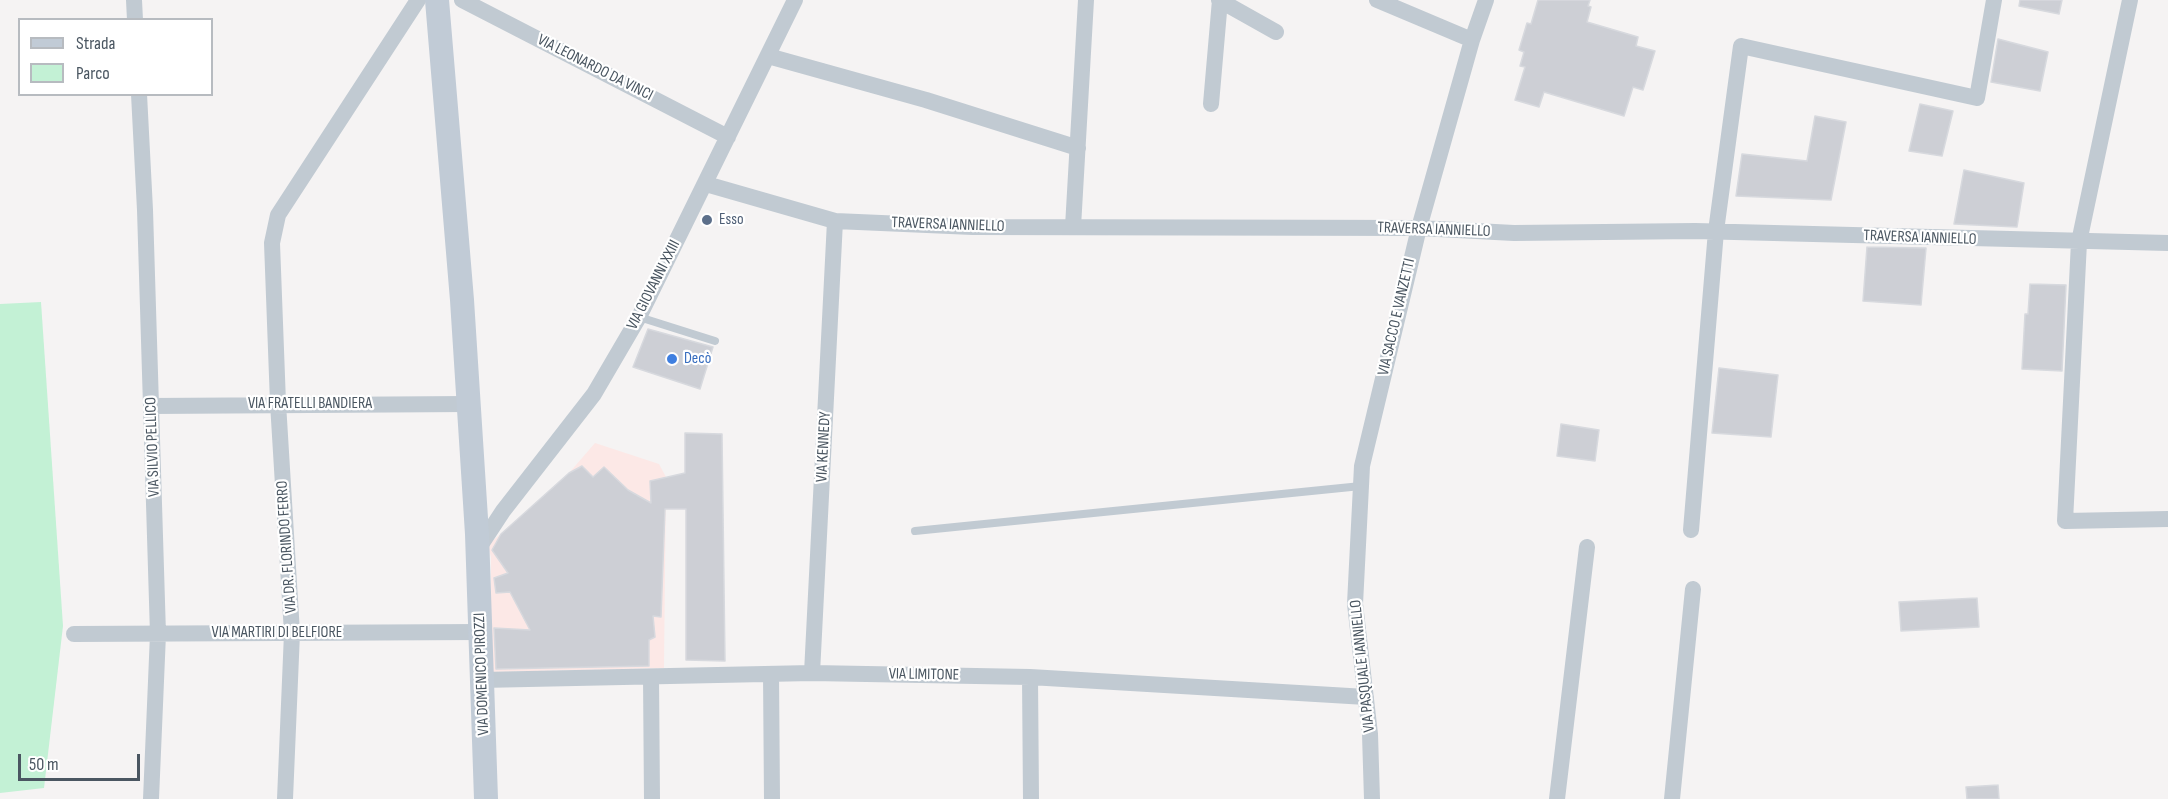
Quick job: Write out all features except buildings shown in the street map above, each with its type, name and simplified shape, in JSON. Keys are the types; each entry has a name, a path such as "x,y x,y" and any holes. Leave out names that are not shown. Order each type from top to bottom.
{"street":[{"path":"134,0 135,18"},
{"name":"VIA DR. FLORINDO FERRO","path":"285,799 292,633 278,403 272,243 278,215 418,0"},
{"name":"VIA DOMENICO PIROZZI","path":"437,0 469,404 478,549 486,799"},
{"name":"VIA LEONARDO DA VINCI","path":"462,0 728,137"},
{"name":"VIA GIOVANNI XXIII","path":"478,549 503,512 594,394 639,317 795,0"},
{"path":"1073,227 1086,0"},
{"path":"1211,104 1220,0 1276,32"},
{"path":"1377,0 1472,40"},
{"name":"VIA SACCO E VANZETTI","path":"1359,534 1362,466 1419,228 1472,40 1486,0"},
{"path":"1691,530 1716,231 1741,46 1977,98 1994,0"},
{"path":"2130,0 2079,242 2065,521 2168,519"},
{"path":"768,56 926,100 1078,148"},
{"name":"VIA SILVIO PELLICO","path":"139,96 152,406 158,634 151,799"},
{"name":"TRAVERSA IANNIELLO","path":"706,184 836,221 973,227 1419,228 1514,233 1716,231 2168,243"},
{"name":"VIA KENNEDY","path":"812,673 836,221"},
{"name":"VIA FRATELLI BANDIERA","path":"152,406 278,403 469,404"},
{"name":"VIA PASQUALE IANNIELLO","path":"1359,534 1355,604 1366,696 1372,799"},
{"path":"1557,799 1587,547"},
{"path":"1672,799 1693,589"},
{"name":"VIA MARTIRI DI BELFIORE","path":"74,634 480,632"},
{"name":"VIA LIMITONE","path":"481,680 812,673 1030,677 1366,696"},
{"path":"771,674 772,799"},
{"path":"651,677 651,799"},
{"path":"1030,677 1031,799"}],"lane":[{"path":"639,317 715,341"},
{"path":"915,531 1361,486"}],"shaded area":[{"path":"595,443 659,464 666,477 664,668 491,672 491,557 488,545 569,473"}],"green space":[{"path":"41,302 63,626 44,788 0,793 0,304"}],"place":[{"name":"Esso","path":"707,220"},
{"name":"Decò","path":"672,359"}]}
